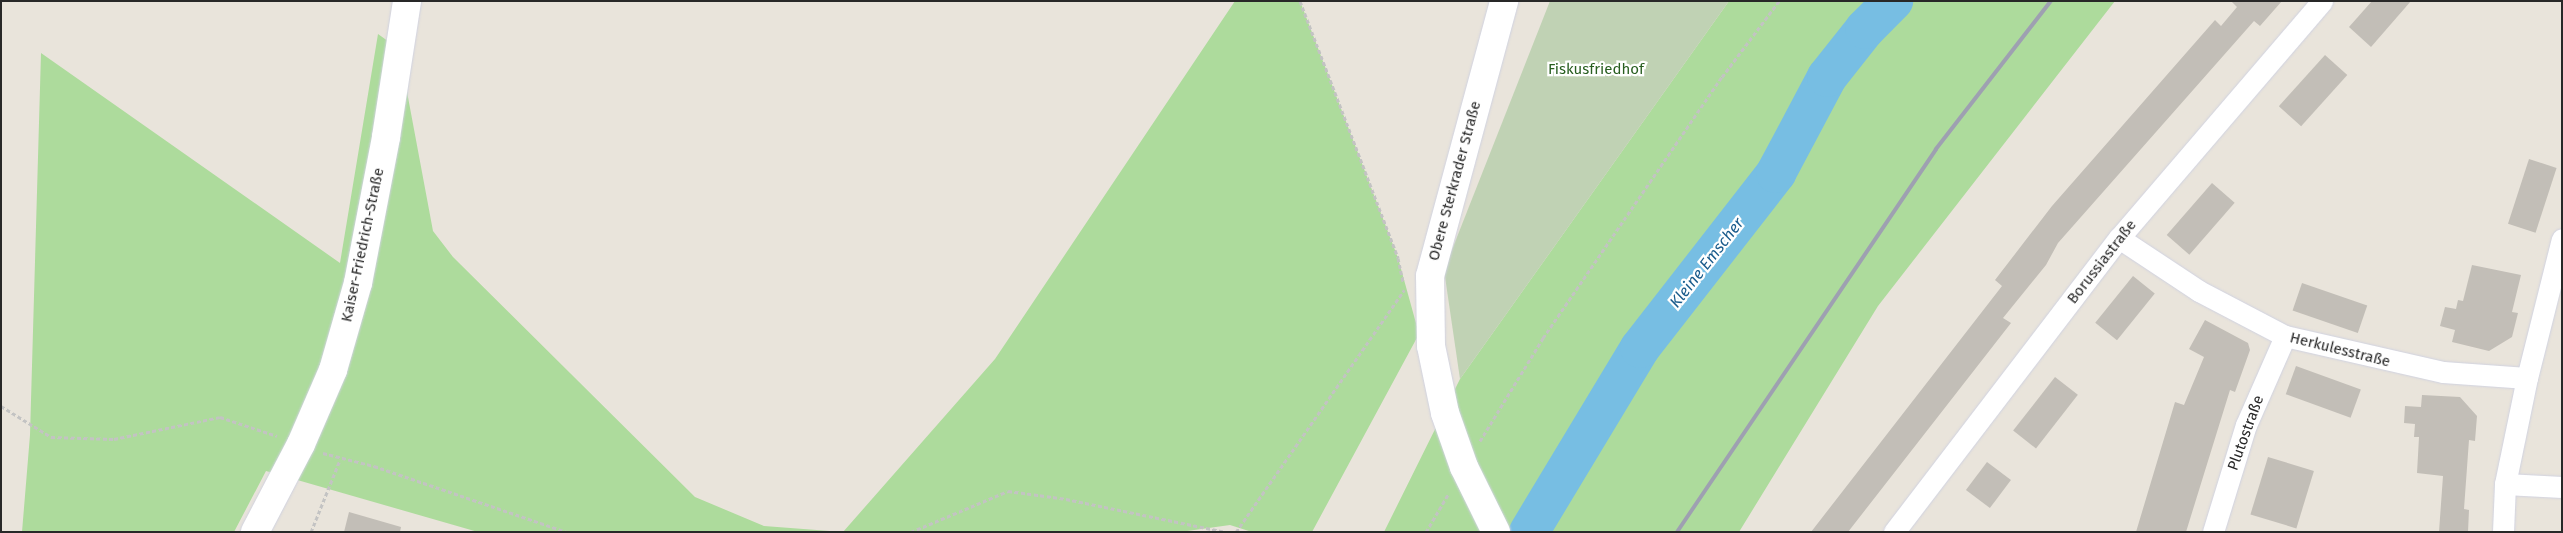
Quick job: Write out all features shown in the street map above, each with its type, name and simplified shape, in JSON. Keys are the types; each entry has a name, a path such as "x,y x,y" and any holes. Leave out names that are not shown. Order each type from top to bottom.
{"main road":[{"name":"Kaiser-Friedrich-Straße","path":"255,532 301,444 333,370 358,283 386,137 407,1"},
{"name":"Obere Sterkrader Straße","path":"1496,532 1478,499 1464,467 1445,413 1431,346 1430,276 1504,1"}],"street":[{"name":"Borussiastraße","path":"1894,532 2119,238 2322,1"},
{"name":"Herkulesstraße","path":"2119,238 2199,291 2285,336 2443,372 2527,378"},
{"path":"2503,532 2505,484 2527,378 2562,239"},
{"name":"Plutostraße","path":"2213,532 2246,425 2285,336"},
{"path":"2505,484 2562,486"}],"path":[{"path":"1236,532 1405,289 1398,258 1300,1"},
{"path":"1426,532 1543,338 1722,77 1779,1"},
{"path":"1,406 52,437 114,439 220,417 301,444 340,460 374,466 567,532"},
{"path":"312,532 340,460"},
{"path":"911,532 1008,491 1066,499 1226,532"}],"green space":[{"path":"1235,1 1300,1 1398,258 1419,334 1312,532 1252,532 1230,525 1180,532 843,532 995,359"},
{"name":"Fiskusfriedhof","path":"1550,1 1729,1 1460,379 1444,270"},
{"path":"1729,1 2115,1 1878,306 1739,532 1384,532 1460,379"},
{"path":"378,34 399,49 433,231 453,257 695,497 764,526 843,532 478,532 266,471 234,532 22,532 30,435 41,53 340,263"}],"building":[{"path":"2231,1 2282,1 2260,26 2254,21 2058,243 2046,265 2003,318 2011,323 1848,532 1811,532 2002,286 1995,280 2052,206 2215,20 2221,26 2237,7"},
{"path":"2372,1 2411,1 2371,47 2349,27"},
{"path":"2325,55 2347,75 2301,126 2279,106"},
{"path":"2529,159 2557,168 2536,233 2508,224"},
{"path":"2212,183 2235,203 2189,255 2167,235"},
{"path":"2472,265 2521,275 2512,312 2518,313 2512,337 2489,351 2452,342 2455,330 2440,326 2445,307 2456,309 2458,300 2463,301"},
{"path":"2133,276 2155,294 2117,340 2095,323"},
{"path":"2302,283 2367,305 2358,333 2293,310"},
{"path":"2205,320 2248,343 2250,350 2235,392 2230,390 2186,532 2136,532 2175,402 2184,405 2204,357 2189,349"},
{"path":"2296,366 2361,390 2351,418 2286,394"},
{"path":"2055,377 2078,395 2036,448 2013,431"},
{"path":"2422,395 2460,397 2477,416 2475,441 2469,440 2464,509 2469,510 2468,532 2439,532 2443,476 2417,473 2419,437 2414,437 2415,424 2404,423 2405,406 2421,407"},
{"path":"2268,457 2314,471 2296,528 2250,514"},
{"path":"1987,462 2011,480 1990,508 1966,490"},
{"path":"349,512 401,527 400,532 344,532"}],"waterway":[{"name":"Kleine Emscher","path":"1529,532 1640,348 1776,173 1827,77 1865,29 1893,1"}],"railway":[{"path":"1677,532 1936,149 2051,1"}]}
